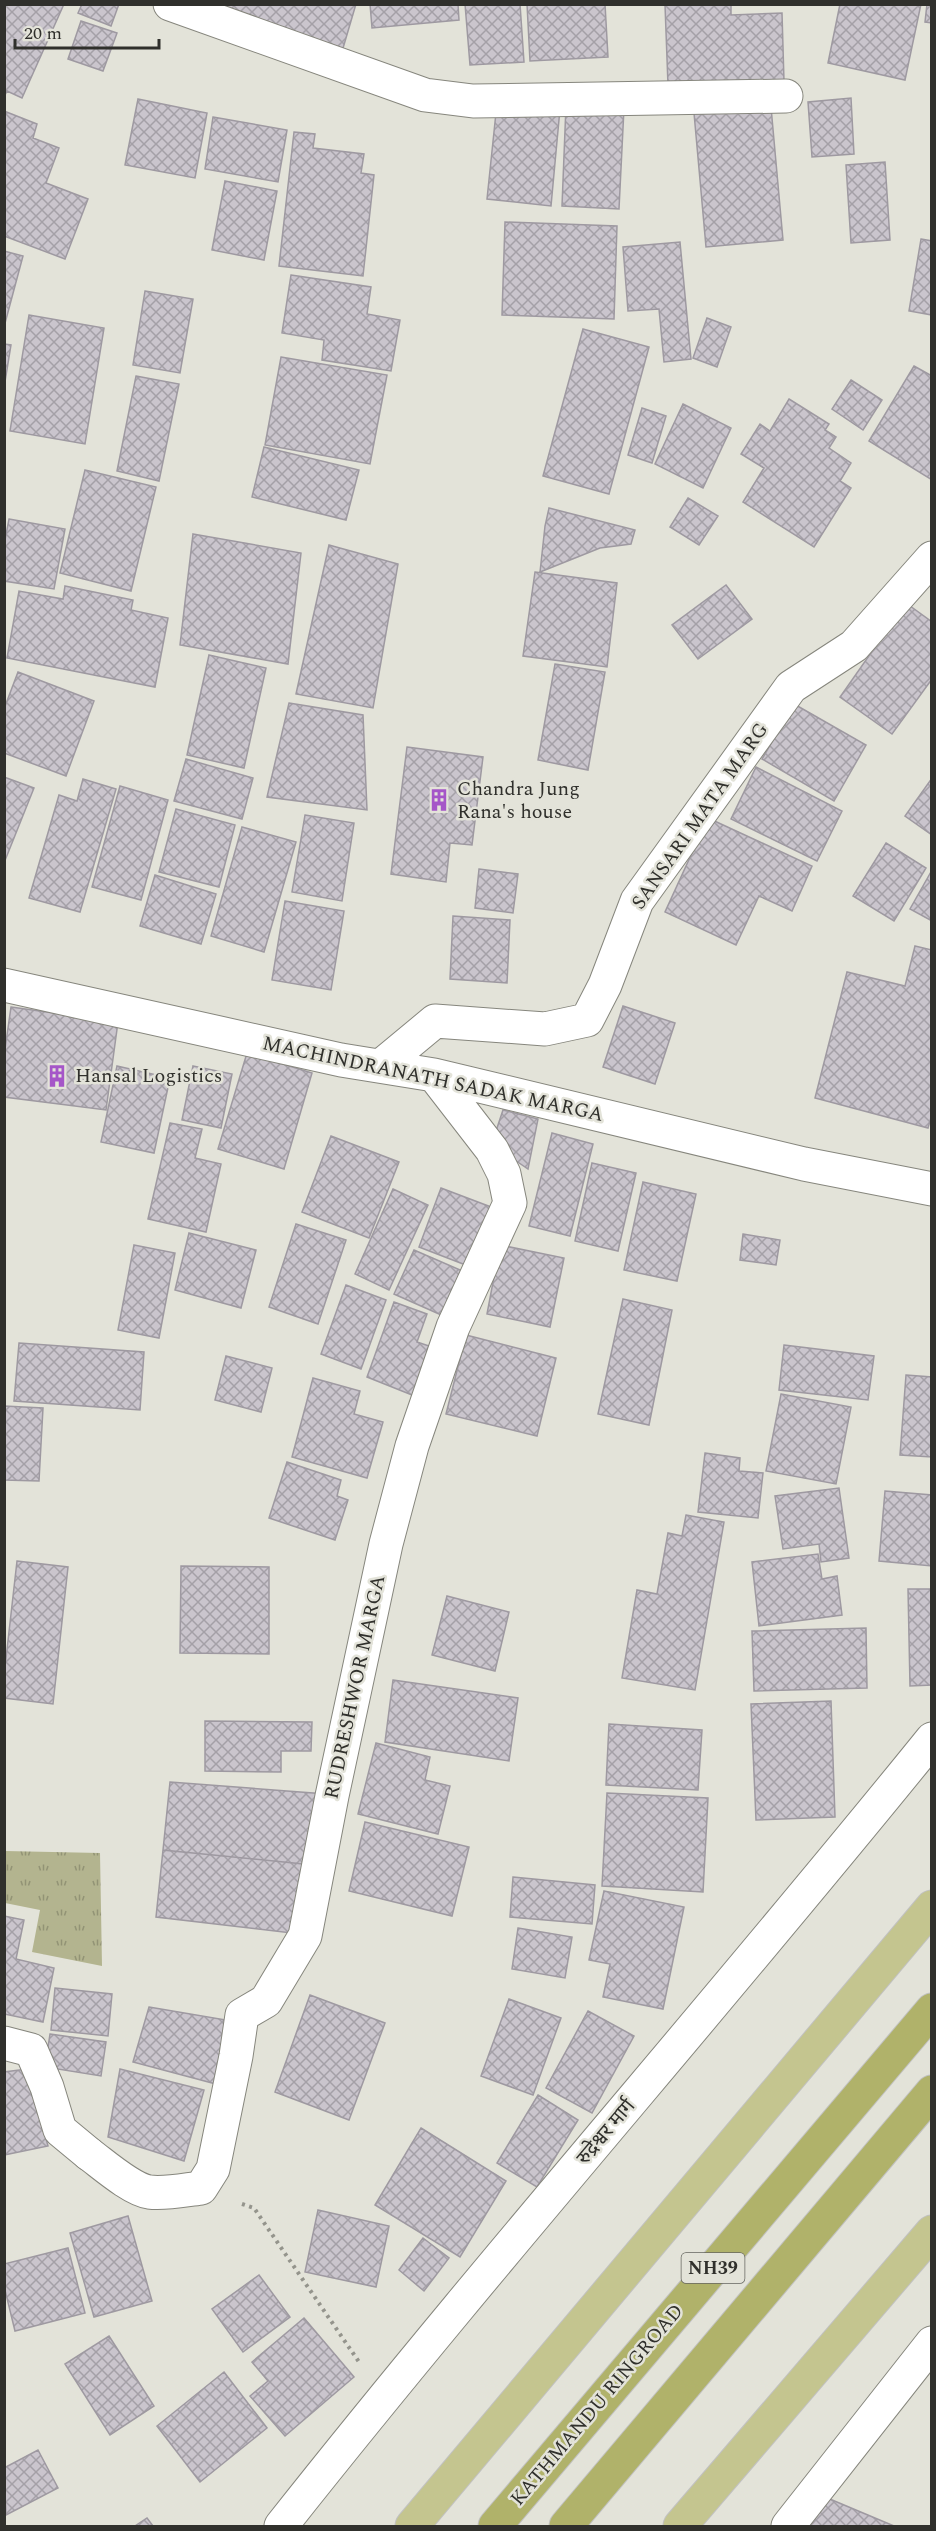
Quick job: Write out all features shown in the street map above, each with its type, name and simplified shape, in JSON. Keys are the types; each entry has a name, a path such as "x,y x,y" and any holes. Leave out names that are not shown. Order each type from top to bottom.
{"highway":[{"name":"KATHMANDU RINGROAD","path":"495,2526 932,2010"},
{"name":"NH39","path":"566,2526 932,2092"}],"main road":[{"path":"412,2526 932,1907"},
{"path":"680,2526 932,2232"}],"street":[{"path":"170,4 425,95 473,101 786,96"},
{"name":"SANSARI MATA MARG","path":"382,1065 435,1021 545,1029 587,1020 605,986 637,901 791,687 854,646 932,558"},
{"name":"MACHINDRANATH SADAK MARGA","path":"4,985 341,1060 434,1075 804,1164 932,1189"},
{"name":"RUDRESHWOR MARGA","path":"201,2188 213,2169 242,2015 266,2001 305,1936 383,1556 412,1446 453,1327 510,1203 504,1173 492,1150 434,1075"},
{"name":"रुद्रेश्वर मार्ग","path":"281,2526 383,2398 815,1884 932,1739"},
{"path":"4,2043 31,2050 47,2087 60,2130 89,2154 122,2178 147,2192 167,2193 201,2188"},
{"path":"788,2526 932,2343"}],"path":[{"path":"201,2188 254,2208 383,2398"}],"green space":[{"path":"5,1851 100,1853 102,1966 32,1952 40,1910 5,1903"}],"building":[{"path":"4,4 64,4 22,98 7,91 4,97"},
{"path":"82,4 119,4 111,26 78,13"},
{"path":"196,4 356,4 341,55"},
{"path":"370,4 458,4 459,20 372,28"},
{"path":"465,4 520,4 524,62 470,65"},
{"path":"527,4 605,4 608,57 530,61"},
{"path":"731,4 731,15 782,13 784,81 668,85 665,5"},
{"path":"840,4 921,4 905,80 828,63"},
{"path":"927,4 932,4 932,23 925,22"},
{"path":"81,21 117,33 103,71 68,59"},
{"path":"851,98 854,154 812,157 808,102"},
{"path":"138,99 207,113 195,178 125,165"},
{"path":"497,103 560,109 551,206 487,199"},
{"path":"566,105 624,108 619,209 562,206"},
{"path":"771,107 783,240 706,247 694,113"},
{"path":"4,111 37,124 33,138 59,148 46,183 88,199 65,259 4,236"},
{"path":"213,117 287,130 278,182 205,169"},
{"path":"294,132 315,134 313,148 364,154 361,173 374,175 363,276 279,266"},
{"path":"885,162 890,240 851,243 846,165"},
{"path":"225,181 277,191 264,260 212,250"},
{"path":"505,222 617,226 614,319 502,315"},
{"path":"921,239 932,241 932,315 909,311"},
{"path":"680,242 691,359 664,362 659,309 628,311 623,247"},
{"path":"4,251 23,256 4,327"},
{"path":"291,275 371,287 367,314 400,320 391,371 322,360 324,340 282,333"},
{"path":"145,291 193,299 180,373 133,365"},
{"path":"29,315 104,328 85,444 10,431"},
{"path":"707,318 731,327 717,367 693,358"},
{"path":"583,329 649,347 609,494 543,476"},
{"path":"4,344 11,345 4,388"},
{"path":"281,357 387,375 370,464 265,445"},
{"path":"914,366 932,376 932,480 869,441"},
{"path":"136,376 179,384 159,481 117,471"},
{"path":"851,380 882,400 863,430 832,409"},
{"path":"789,399 829,424 825,430 836,437 829,448 851,463 840,481 851,488 814,547 743,502 764,468 741,454 760,424 770,431"},
{"path":"683,404 731,428 703,488 655,464"},
{"path":"642,408 666,416 652,463 628,455"},
{"path":"264,447 359,470 346,520 252,497"},
{"path":"85,470 156,487 131,591 60,573"},
{"path":"688,498 718,516 699,545 670,527"},
{"path":"549,508 635,530 631,544 600,548 540,572"},
{"path":"9,519 65,529 54,589 4,581 4,545"},
{"path":"193,534 301,553 288,664 180,645"},
{"path":"329,545 398,564 373,708 296,694"},
{"path":"535,572 617,583 607,667 523,656"},
{"path":"726,585 752,619 698,659 672,625"},
{"path":"65,586 133,600 131,610 168,618 155,687 7,658 19,591 63,599"},
{"path":"906,603 932,622 932,679 892,734 840,697"},
{"path":"209,655 266,668 244,768 187,755"},
{"path":"555,664 605,672 588,770 538,760"},
{"path":"18,672 94,701 66,776 4,753 4,709"},
{"path":"289,703 363,715 367,810 267,797"},
{"path":"794,704 866,745 834,801 762,759"},
{"name":"Chandra Jung Rana's house","path":"407,747 483,757 472,845 450,843 446,882 391,874"},
{"path":"186,759 253,778 242,819 174,801"},
{"path":"756,767 842,811 817,861 731,819"},
{"path":"4,777 34,788 4,863"},
{"path":"932,778 932,835 905,816"},
{"path":"83,779 116,789 80,912 29,898 59,795 77,801"},
{"path":"120,786 168,800 141,900 92,887"},
{"path":"176,809 235,825 219,887 159,872"},
{"path":"305,815 354,823 342,901 292,892"},
{"path":"708,818 812,866 792,911 759,896 736,945 665,912"},
{"path":"242,827 296,842 264,952 211,936"},
{"path":"886,843 926,868 894,921 853,896"},
{"path":"479,869 518,874 513,913 475,908"},
{"path":"932,870 932,921 910,909"},
{"path":"155,875 216,894 201,944 140,926"},
{"path":"285,901 344,911 331,990 272,980"},
{"path":"453,916 510,920 507,983 450,979"},
{"path":"915,946 932,950 932,1114 928,1128 815,1098 847,972 905,986"},
{"path":"623,1006 675,1023 655,1084 603,1067"},
{"name":"Hansal Logistics","path":"11,1007 118,1022 106,1110 4,1097 4,1056"},
{"path":"247,1053 312,1073 284,1169 218,1149"},
{"path":"117,1066 170,1078 154,1153 101,1142"},
{"path":"193,1066 232,1074 221,1128 182,1120"},
{"path":"503,1110 538,1119 528,1169 509,1156 493,1140"},
{"path":"170,1123 202,1129 195,1158 221,1164 206,1232 148,1219"},
{"path":"552,1133 593,1144 570,1236 529,1226"},
{"path":"331,1136 399,1162 369,1238 302,1212"},
{"path":"592,1163 636,1173 618,1251 575,1241"},
{"path":"643,1182 696,1194 677,1281 624,1270"},
{"path":"441,1188 499,1210 476,1269 419,1247"},
{"path":"393,1189 428,1205 389,1290 355,1274"},
{"path":"296,1224 346,1240 318,1324 269,1307"},
{"path":"189,1233 256,1250 241,1308 175,1290"},
{"path":"743,1234 780,1240 776,1265 740,1260"},
{"path":"134,1245 175,1253 159,1338 118,1330"},
{"path":"500,1245 564,1258 550,1327 487,1314"},
{"path":"414,1250 467,1273 448,1318 394,1294"},
{"path":"346,1285 386,1300 361,1369 321,1354"},
{"path":"623,1299 672,1310 649,1425 598,1414"},
{"path":"394,1302 427,1314 417,1342 441,1350 422,1399 367,1377"},
{"path":"466,1335 556,1358 537,1436 446,1414"},
{"path":"19,1343 144,1352 140,1410 14,1401"},
{"path":"784,1345 874,1356 868,1400 779,1390"},
{"path":"226,1356 272,1368 261,1412 215,1400"},
{"path":"906,1375 932,1377 932,1457 900,1455"},
{"path":"313,1378 360,1391 354,1414 383,1422 367,1478 292,1457"},
{"path":"781,1394 851,1407 836,1484 766,1471"},
{"path":"4,1406 43,1408 39,1481 4,1480"},
{"path":"705,1453 740,1458 739,1471 763,1473 758,1518 698,1512"},
{"path":"287,1462 341,1480 337,1496 348,1500 335,1540 269,1518"},
{"path":"839,1488 849,1558 821,1562 819,1544 783,1549 775,1496"},
{"path":"885,1491 932,1495 932,1566 879,1561"},
{"path":"686,1515 724,1522 695,1690 622,1678 637,1590 657,1594 668,1533 682,1536"},
{"path":"818,1554 822,1579 837,1576 842,1615 759,1626 752,1562"},
{"path":"17,1561 68,1567 53,1704 4,1698 4,1676"},
{"path":"181,1566 269,1567 269,1654 180,1653"},
{"path":"908,1589 932,1589 932,1685 910,1686"},
{"path":"447,1596 509,1612 495,1671 432,1655"},
{"path":"866,1628 867,1688 754,1691 752,1631"},
{"path":"393,1680 518,1698 509,1761 385,1742"},
{"path":"831,1701 835,1817 756,1820 751,1704"},
{"path":"205,1721 312,1722 311,1751 281,1751 281,1772 205,1771"},
{"path":"609,1724 702,1730 698,1790 606,1785"},
{"path":"376,1743 430,1757 425,1780 450,1786 438,1834 358,1814"},
{"path":"170,1782 326,1794 313,1865 163,1850"},
{"path":"607,1793 708,1798 703,1892 602,1886"},
{"path":"365,1822 469,1847 452,1916 349,1891"},
{"path":"163,1850 313,1865 300,1934 156,1917"},
{"path":"513,1877 595,1885 592,1924 510,1917"},
{"path":"604,1891 684,1907 663,2009 603,1997 610,1964 589,1960"},
{"path":"4,1916 24,1920 16,1959 54,1968 43,2022 4,2014"},
{"path":"518,1928 572,1937 565,1978 512,1969"},
{"path":"55,1988 112,1994 108,2036 51,2030"},
{"path":"310,1995 385,2023 349,2120 275,2092"},
{"path":"509,1999 561,2018 533,2095 481,2076"},
{"path":"149,2007 232,2021 216,2084 133,2062"},
{"path":"588,2011 634,2036 592,2113 546,2088"},
{"path":"50,2034 106,2042 101,2076 45,2067"},
{"path":"27,2069 48,2146 4,2155 4,2072"},
{"path":"120,2069 204,2090 184,2161 108,2137"},
{"path":"538,2095 578,2120 537,2187 497,2163"},
{"path":"421,2128 506,2181 460,2257 375,2205"},
{"path":"318,2210 389,2226 376,2287 305,2272"},
{"path":"128,2216 152,2301 94,2317 70,2233"},
{"path":"423,2238 449,2258 424,2291 399,2270"},
{"path":"68,2248 85,2313 15,2331 4,2286 4,2264"},
{"path":"259,2275 290,2317 243,2352 212,2309"},
{"path":"304,2318 354,2377 285,2436 250,2396 268,2381 252,2362"},
{"path":"109,2336 154,2406 110,2435 65,2364"},
{"path":"224,2372 267,2428 200,2482 157,2426"},
{"path":"38,2450 58,2488 6,2515 4,2468"},
{"path":"825,2497 894,2526 807,2526"},
{"path":"147,2518 153,2526 135,2526"}],"place":[{"name":"Chandra Jung Rana's house","path":"439,800"},
{"name":"Hansal Logistics","path":"57,1076"}]}
